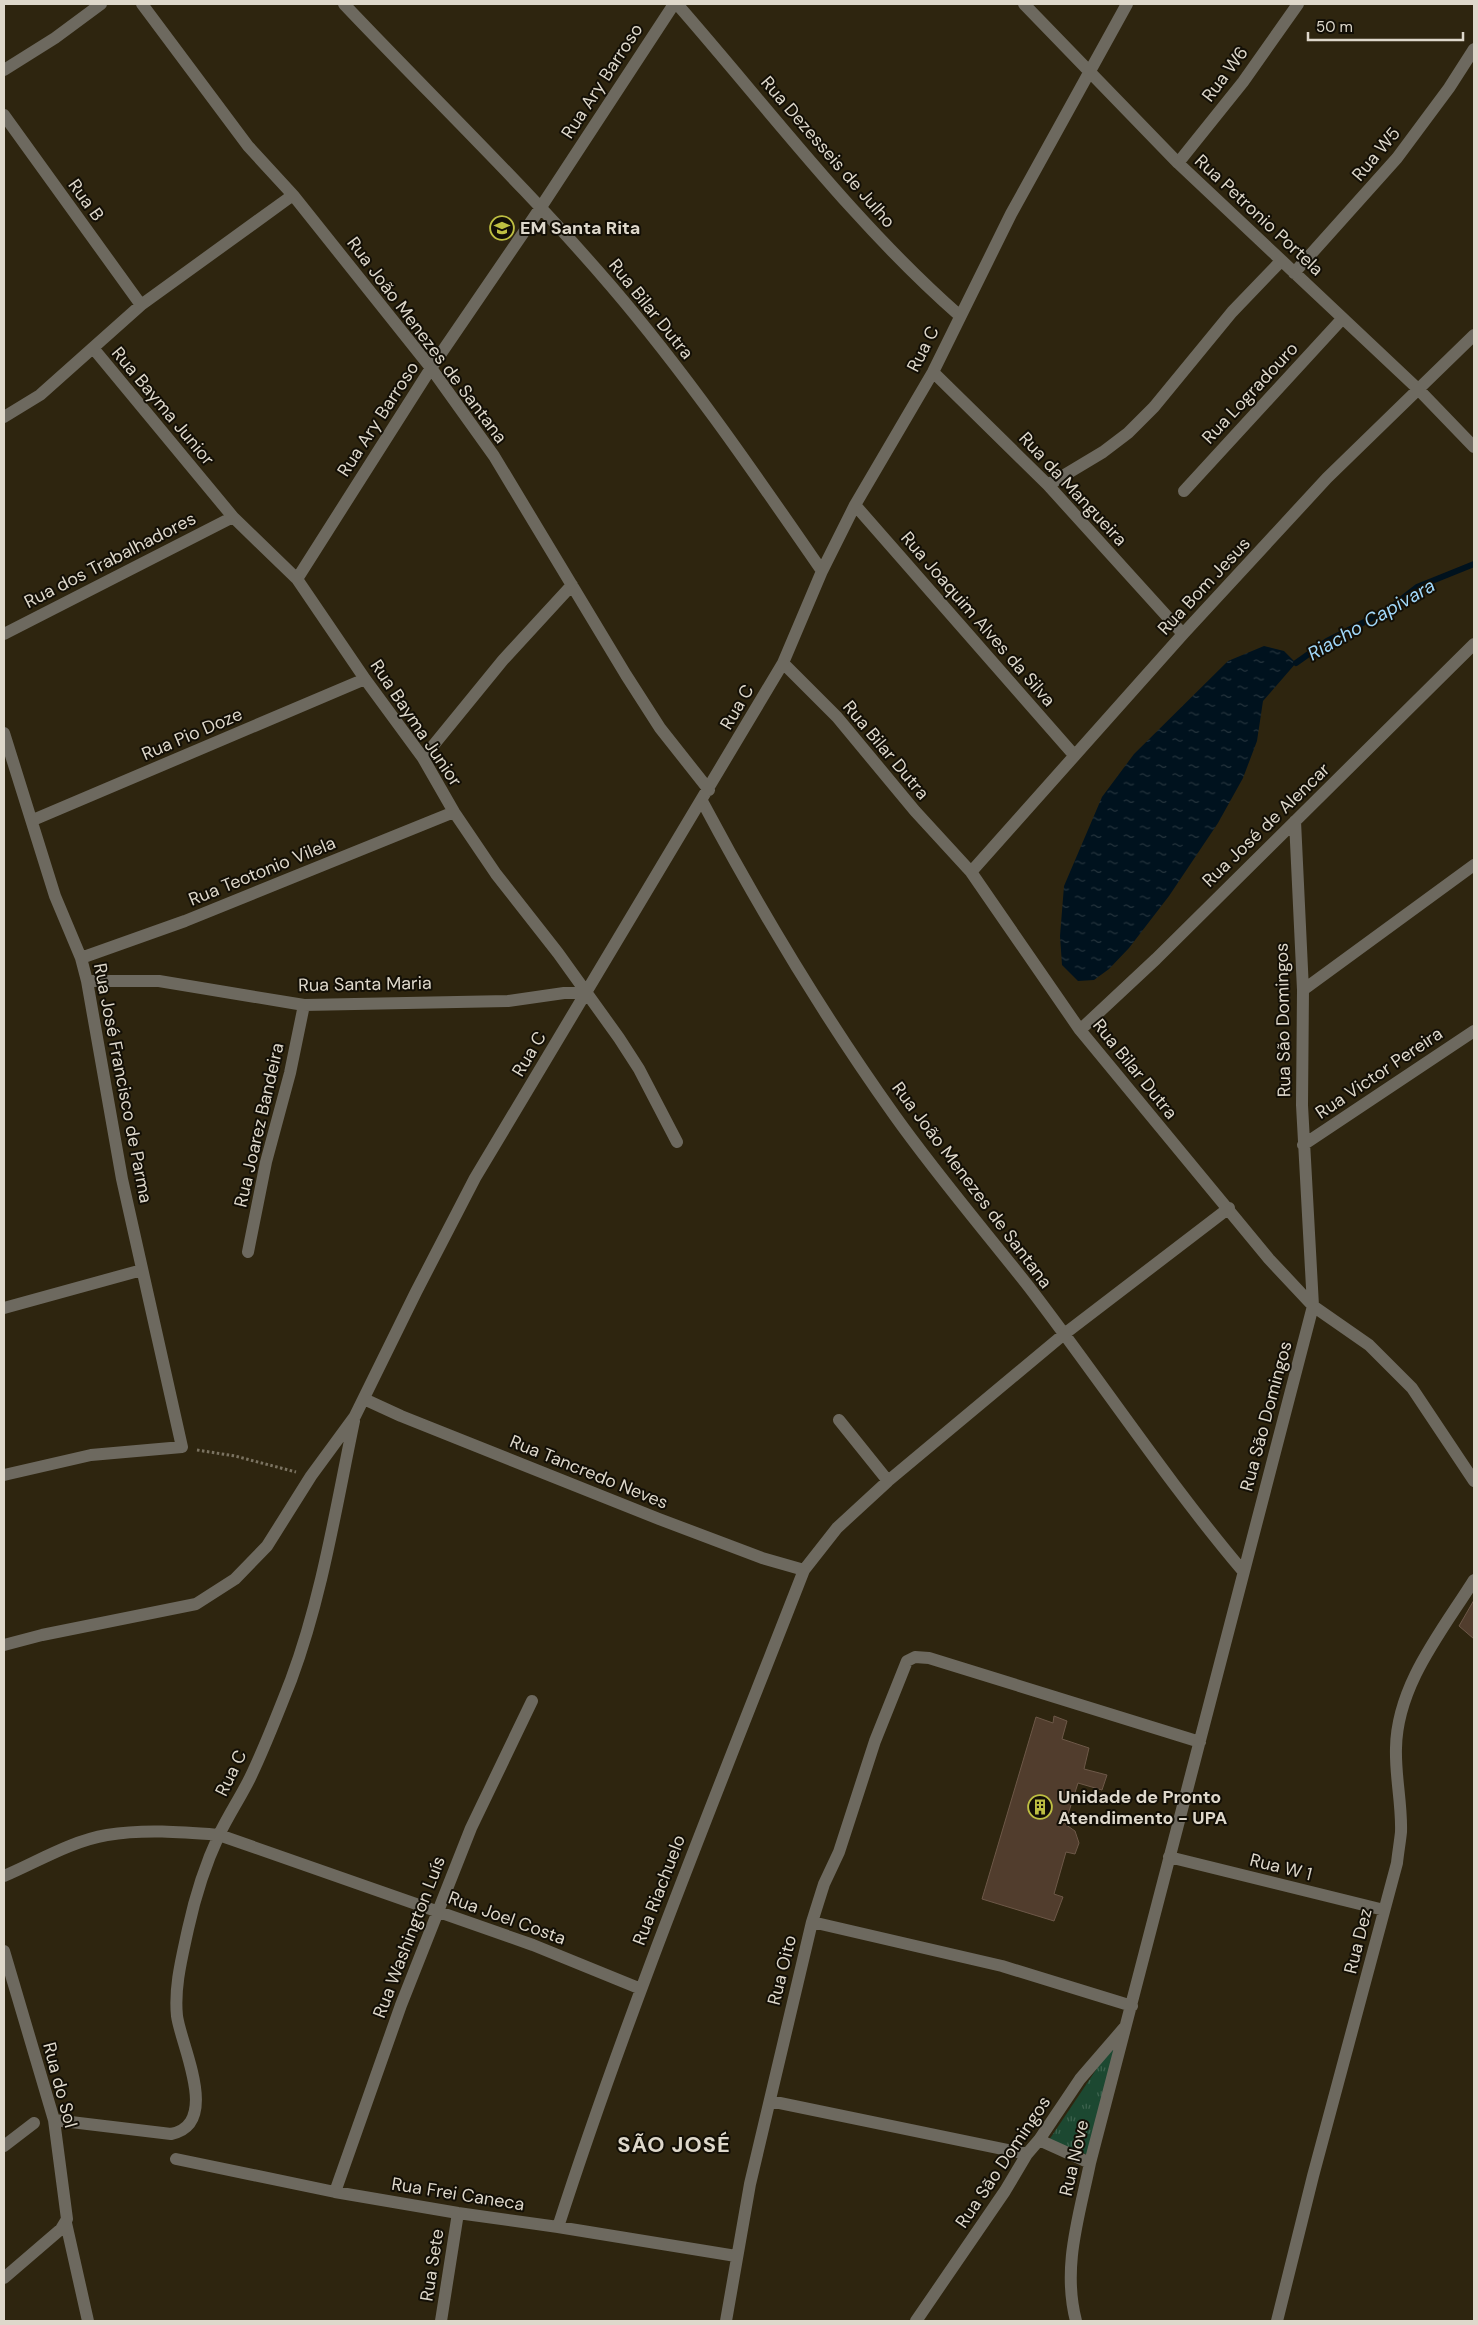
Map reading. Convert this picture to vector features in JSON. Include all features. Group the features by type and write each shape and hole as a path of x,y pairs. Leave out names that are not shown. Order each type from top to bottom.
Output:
{"street":[{"path":"4,70 55,38 101,4"},
{"name":"Rua João Menezes de Santana","path":"142,4 248,146 293,195 431,368 494,456 660,728 705,796 753,897 812,994 852,1054 954,1196 1029,1288 1195,1514 1242,1570"},
{"name":"Rua Bilar Dutra","path":"344,4 541,207 612,287 696,391 822,571"},
{"name":"Rua Ary Barroso","path":"297,579 431,368 676,4"},
{"name":"Rua Dezesseis de Julho","path":"676,4 844,200 914,276 960,316"},
{"name":"Rua Petronio Portela","path":"1024,4 1178,163 1419,390 1474,447"},
{"name":"Rua C","path":"4,1645 42,1635 196,1604 220,1591 235,1579 267,1546 310,1476 355,1416 475,1178 784,663 822,571 855,505 933,372 1011,214 1127,4"},
{"name":"Rua W6","path":"1178,163 1243,82 1298,4"},
{"name":"Rua W5","path":"1294,273 1397,158 1450,88 1474,49"},
{"name":"Rua B","path":"4,115 140,305"},
{"name":"Rua Bayma Junior","path":"4,417 40,395 140,305 293,195"},
{"path":"1048,485 1097,456 1128,433 1154,407 1232,312 1281,261"},
{"name":"Rua Logradouro","path":"1184,491 1342,319"},
{"name":"Rua Bom Jesus","path":"971,872 1183,634 1327,478 1474,335"},
{"name":"Rua Bayma Junior","path":"93,348 233,517 297,579 365,680 423,758 454,812 496,874 558,953 639,1070 677,1142"},
{"name":"Rua da Mangueira","path":"933,372 1048,485 1183,634"},
{"name":"Rua Joaquim Alves da Silva","path":"855,505 1074,755"},
{"name":"Rua dos Trabalhadores","path":"4,634 233,517"},
{"path":"423,758 503,660 572,585"},
{"name":"Rua José de Alencar","path":"1080,1030 1156,959 1474,644"},
{"name":"Rua Bilar Dutra","path":"784,663 836,717 915,811 971,872 1080,1030 1130,1093 1229,1208 1269,1259 1313,1306 1369,1345 1398,1374 1430,1412 1474,1481"},
{"name":"Rua Pio Doze","path":"33,820 365,680"},
{"name":"Rua José Francisco de Parma","path":"4,733 56,896 81,958 87,981 106,1096 142,1270 182,1447"},
{"name":"Rua Teotonio Vilela","path":"81,958 184,921 454,812"},
{"name":"Rua São Domingos","path":"1132,2006 1242,1570 1313,1306 1303,1145 1303,990 1295,821"},
{"path":"1303,990 1474,865"},
{"name":"Rua Santa Maria","path":"87,981 159,982 304,1005 508,1000 564,993 585,993"},
{"name":"Rua Joarez Bandeira","path":"248,1252 266,1162 290,1073 304,1005"},
{"name":"Rua Victor Pereira","path":"1303,1145 1474,1030"},
{"name":"Rua Riachuelo","path":"558,2227 590,2130 679,1885 804,1570 837,1528 888,1481 1063,1335 1229,1208"},
{"path":"4,1308 142,1270"},
{"name":"Rua Tancredo Neves","path":"364,1399 401,1416 659,1519 762,1558 804,1570"},
{"name":"Rua C","path":"54,2120 171,2134 183,2130 194,2114 196,2102 193,2074 177,2016 177,1996 194,1901 219,1835 250,1778 291,1678 330,1537 355,1416"},
{"path":"839,1420 888,1481"},
{"path":"4,1475 90,1455 182,1447"},
{"name":"Rua Dez","path":"1277,2321 1397,1863 1401,1832 1396,1747 1399,1720 1415,1676 1474,1580"},
{"name":"Rua Oito","path":"726,2321 750,2184 812,1922 824,1884 839,1852 875,1741 905,1664 915,1657 929,1658 1200,1742"},
{"name":"Rua Washington Luís","path":"335,2192 401,2005 437,1911 471,1828 532,1701"},
{"name":"Rua Joel Costa","path":"4,1876 74,1844 106,1835 172,1831 219,1835 534,1945 641,1990"},
{"name":"Rua W 1","path":"1169,1857 1384,1910"},
{"path":"812,1922 1002,1966 1132,2006"},
{"name":"Rua do Sol","path":"4,1950 15,1994 54,2120 64,2226 88,2321"},
{"path":"4,2002 15,1994"},
{"name":"Rua Nove","path":"1076,2321 1069,2284 1073,2244 1090,2163 1132,2006"},
{"name":"Rua São Domingos","path":"916,2321 1005,2191 1027,2154 1039,2140 1080,2079 1125,2027"},
{"path":"770,2100 1027,2154"},
{"path":"4,2146 34,2123"},
{"path":"1039,2140 1090,2163"},
{"name":"Rua Frei Caneca","path":"176,2159 335,2192 736,2256"},
{"name":"Rua Sete","path":"441,2321 458,2213"},
{"path":"4,2278 64,2226"}],"path":[{"path":"182,1447 235,1456 310,1476"}],"green space":[{"path":"1118,2037 1088,2155 1049,2140"}],"water":[{"path":"1264,646 1284,651 1296,663 1263,701 1257,741 1243,778 1218,823 1169,896 1129,948 1109,969 1094,980 1078,981 1062,965 1060,936 1064,886 1102,797 1134,754 1228,661"}],"building":[{"path":"1474,1600 1474,1639 1459,1626"},
{"name":"Unidade de Pronto Atendimento - UPA","path":"1054,1716 1067,1721 1062,1739 1089,1748 1084,1769 1107,1775 1102,1790 1078,1783 1065,1824 1075,1831 1079,1843 1075,1854 1066,1852 1054,1894 1063,1897 1054,1921 982,1899 1036,1717 1053,1723"}],"waterway":[{"name":"Riacho Capivara","path":"1296,663 1327,641 1386,611 1417,587 1474,564"}],"place":[{"name":"EM Santa Rita","path":"502,228"},
{"name":"Unidade de Pronto Atendimento - UPA","path":"1040,1807"}],"district":[{"name":"SÃO JOSÉ","path":"674,2144"}]}
